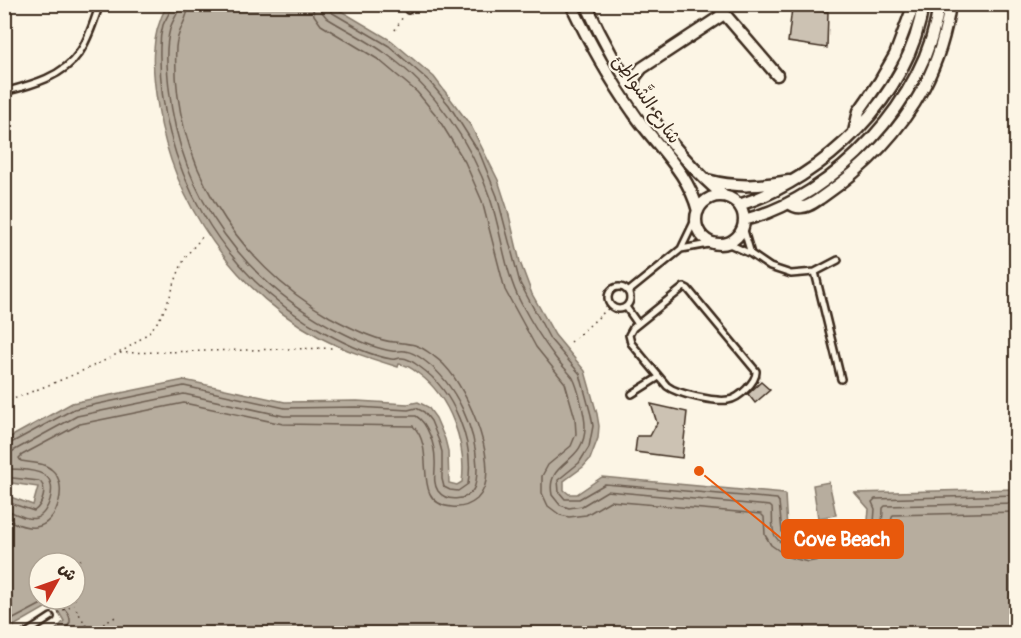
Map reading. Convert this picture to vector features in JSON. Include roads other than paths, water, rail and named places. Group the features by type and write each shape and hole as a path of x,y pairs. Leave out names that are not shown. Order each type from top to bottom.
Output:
{"street":[{"name":"شارع الشَّواطِئ","path":"571,4 585,34 617,89 652,139 684,176 692,193 697,214"},
{"name":"شارع الشَّواطِئ","path":"586,4 632,88 666,135 705,179 724,196"},
{"path":"716,4 777,75"},
{"path":"855,132 855,122 860,111 888,69 914,4"},
{"path":"739,205 772,194 795,180 825,159 855,132 876,107 903,65 916,36 923,4"},
{"path":"743,223 789,203 835,172 882,127 907,90 926,55 939,4"},
{"path":"789,203 797,207 806,206 832,190 867,160 904,117 920,94 932,69 944,34 950,4"},
{"path":"642,68 724,14"},
{"name":"شارع الشَّواطِئ","path":"618,66 629,69 642,68"},
{"name":"شارع الشَّواطِئ","path":"632,88 635,77 642,68"},
{"path":"705,179 727,185 750,187 795,180"},
{"path":"724,196 739,205 743,223 737,237 727,243 715,243 707,240 701,234 697,214 705,200 724,196"}],"lane":[{"path":"4,92 37,82 65,68 79,53 100,4"},
{"path":"628,292 681,249 697,214"},
{"path":"743,223 751,254"},
{"path":"681,249 715,243"},
{"path":"727,243 784,273 815,272 838,260"},
{"path":"815,272 841,379"},
{"path":"614,288 624,288 628,292 630,297 626,307 621,309 610,306 607,296 614,288"},
{"path":"682,288 686,288 755,368 757,374 734,399 678,393 659,377 629,339 630,331 638,324 682,288"},
{"path":"626,307 638,324"},
{"path":"632,394 659,377"},
{"path":"25,633 53,616"}],"water":[{"path":"167,5 331,5 392,41 434,77 471,126 498,180 520,262 532,294 555,335 585,371 597,414 598,438 590,459 564,481 564,490 569,494 577,494 602,477 785,494 787,529 796,536 808,539 854,532 868,520 869,509 855,493 1016,489 1016,633 52,634 64,621 58,611 87,611 87,551 27,551 27,611 40,611 5,631 5,495 33,505 38,487 5,482 5,440 72,403 184,380 285,402 357,401 408,404 418,402 428,407 436,418 445,439 448,451 449,483 457,485 462,482 462,452 459,437 448,408 430,384 407,366 399,364 398,367 349,351 321,338 290,319 261,296 213,242 193,211 166,143 154,80 157,30"},
{"path":"829,482 836,515 818,518 813,485"}],"place":[{"name":"Cove Beach","path":"699,471"}]}
